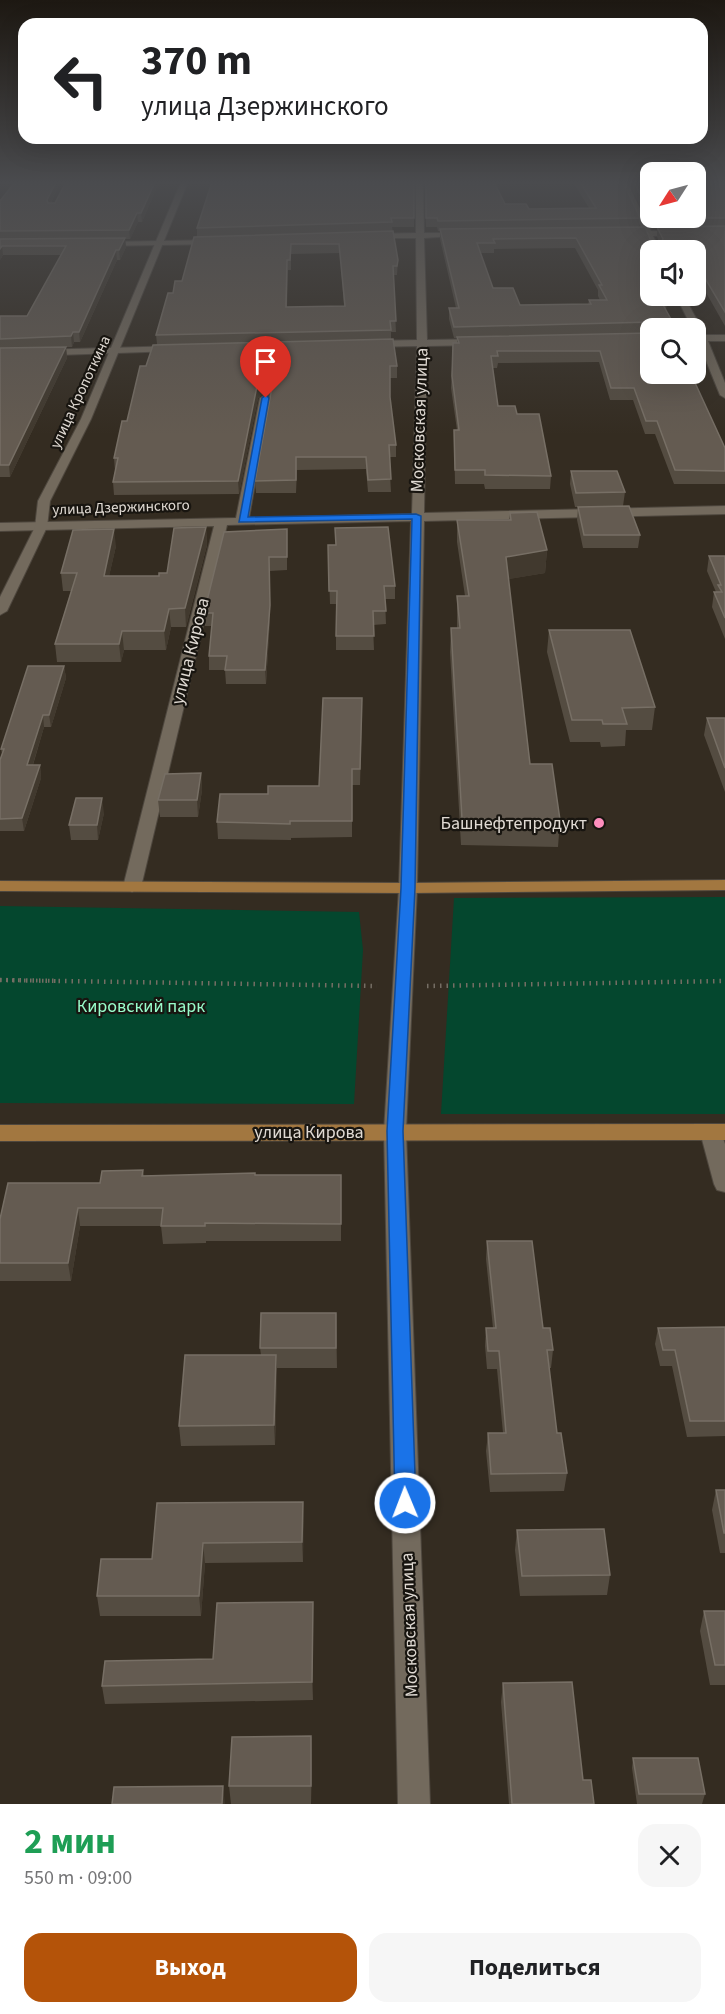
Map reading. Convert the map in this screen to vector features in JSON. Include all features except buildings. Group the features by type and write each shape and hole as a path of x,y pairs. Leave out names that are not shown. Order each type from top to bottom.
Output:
{"main road":[{"path":"0,886 408,888 725,885"},
{"name":"улица Кирова","path":"0,1133 718,1132"}],"street":[{"name":"улица Кропоткина","path":"0,611 41,527 44,501 86,419 152,266"},
{"name":"Московская улица","path":"414,1804 395,1131 408,888 422,343 420,266"},
{"path":"706,338 725,338"},
{"path":"363,344 490,342"},
{"path":"0,354 186,348"},
{"path":"706,353 725,395"},
{"path":"242,520 266,398"},
{"name":"улица Дзержинского","path":"0,527 725,510"},
{"name":"улица Кирова","path":"132,887 222,520"},
{"path":"718,1132 725,1184"}],"path":[{"path":"0,980 403,986 725,981"}],"green space":[{"path":"725,897 725,1114 441,1114 454,898"},
{"name":"Кировский парк","path":"0,906 359,912 363,950 354,1104 0,1103"}],"place":[{"name":"Башнефтепродукт","path":"599,823"}],"route":[{"path":"266,398 242,520 416,516 408,888 395,1131 405,1503"}]}
